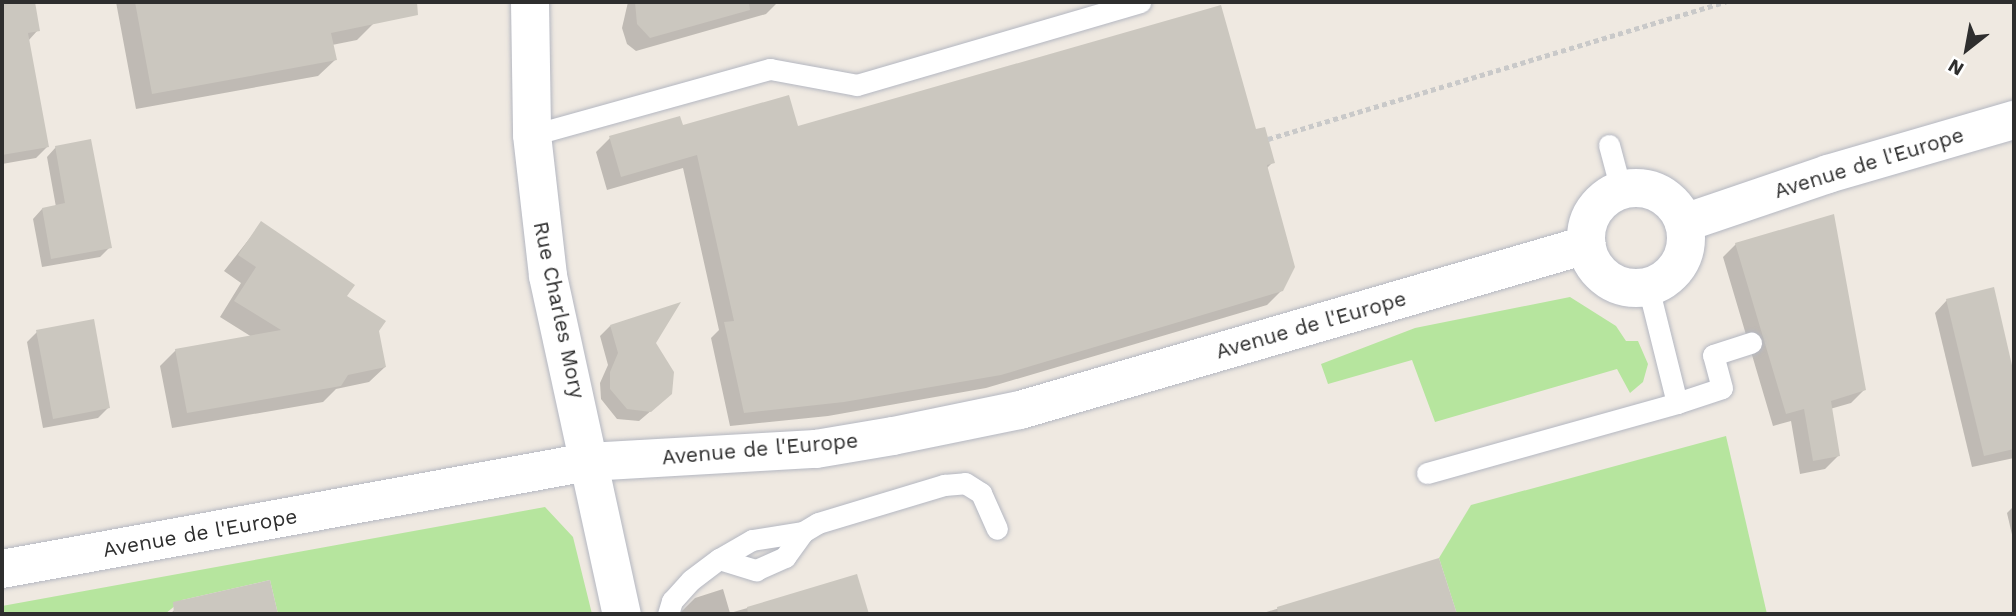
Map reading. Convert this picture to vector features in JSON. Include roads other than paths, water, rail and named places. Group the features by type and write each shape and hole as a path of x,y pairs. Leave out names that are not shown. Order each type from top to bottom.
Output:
{"main road":[{"name":"Rue Charles Mory","path":"530,2 532,135 548,276 622,614"},
{"name":"Avenue de l'Europe","path":"1684,223 1828,174 2014,120"},
{"path":"1636,188 1666,198 1684,223 1683,256 1676,270 1648,287 1615,285 1591,262 1586,246 1590,217 1608,196 1621,190 1636,188"},
{"name":"Avenue de l'Europe","path":"2,569 588,462 816,449 1020,410 1586,246"}],"lane":[{"path":"532,135 770,69 857,85 1140,2"},
{"path":"1609,145 1621,190"},
{"path":"1648,287 1677,403"},
{"path":"1427,473 1722,388 1713,355 1751,343"},
{"path":"668,614 672,601 691,580 719,559 752,540 803,532 818,523 906,496 965,483 981,493 997,530"}]}
